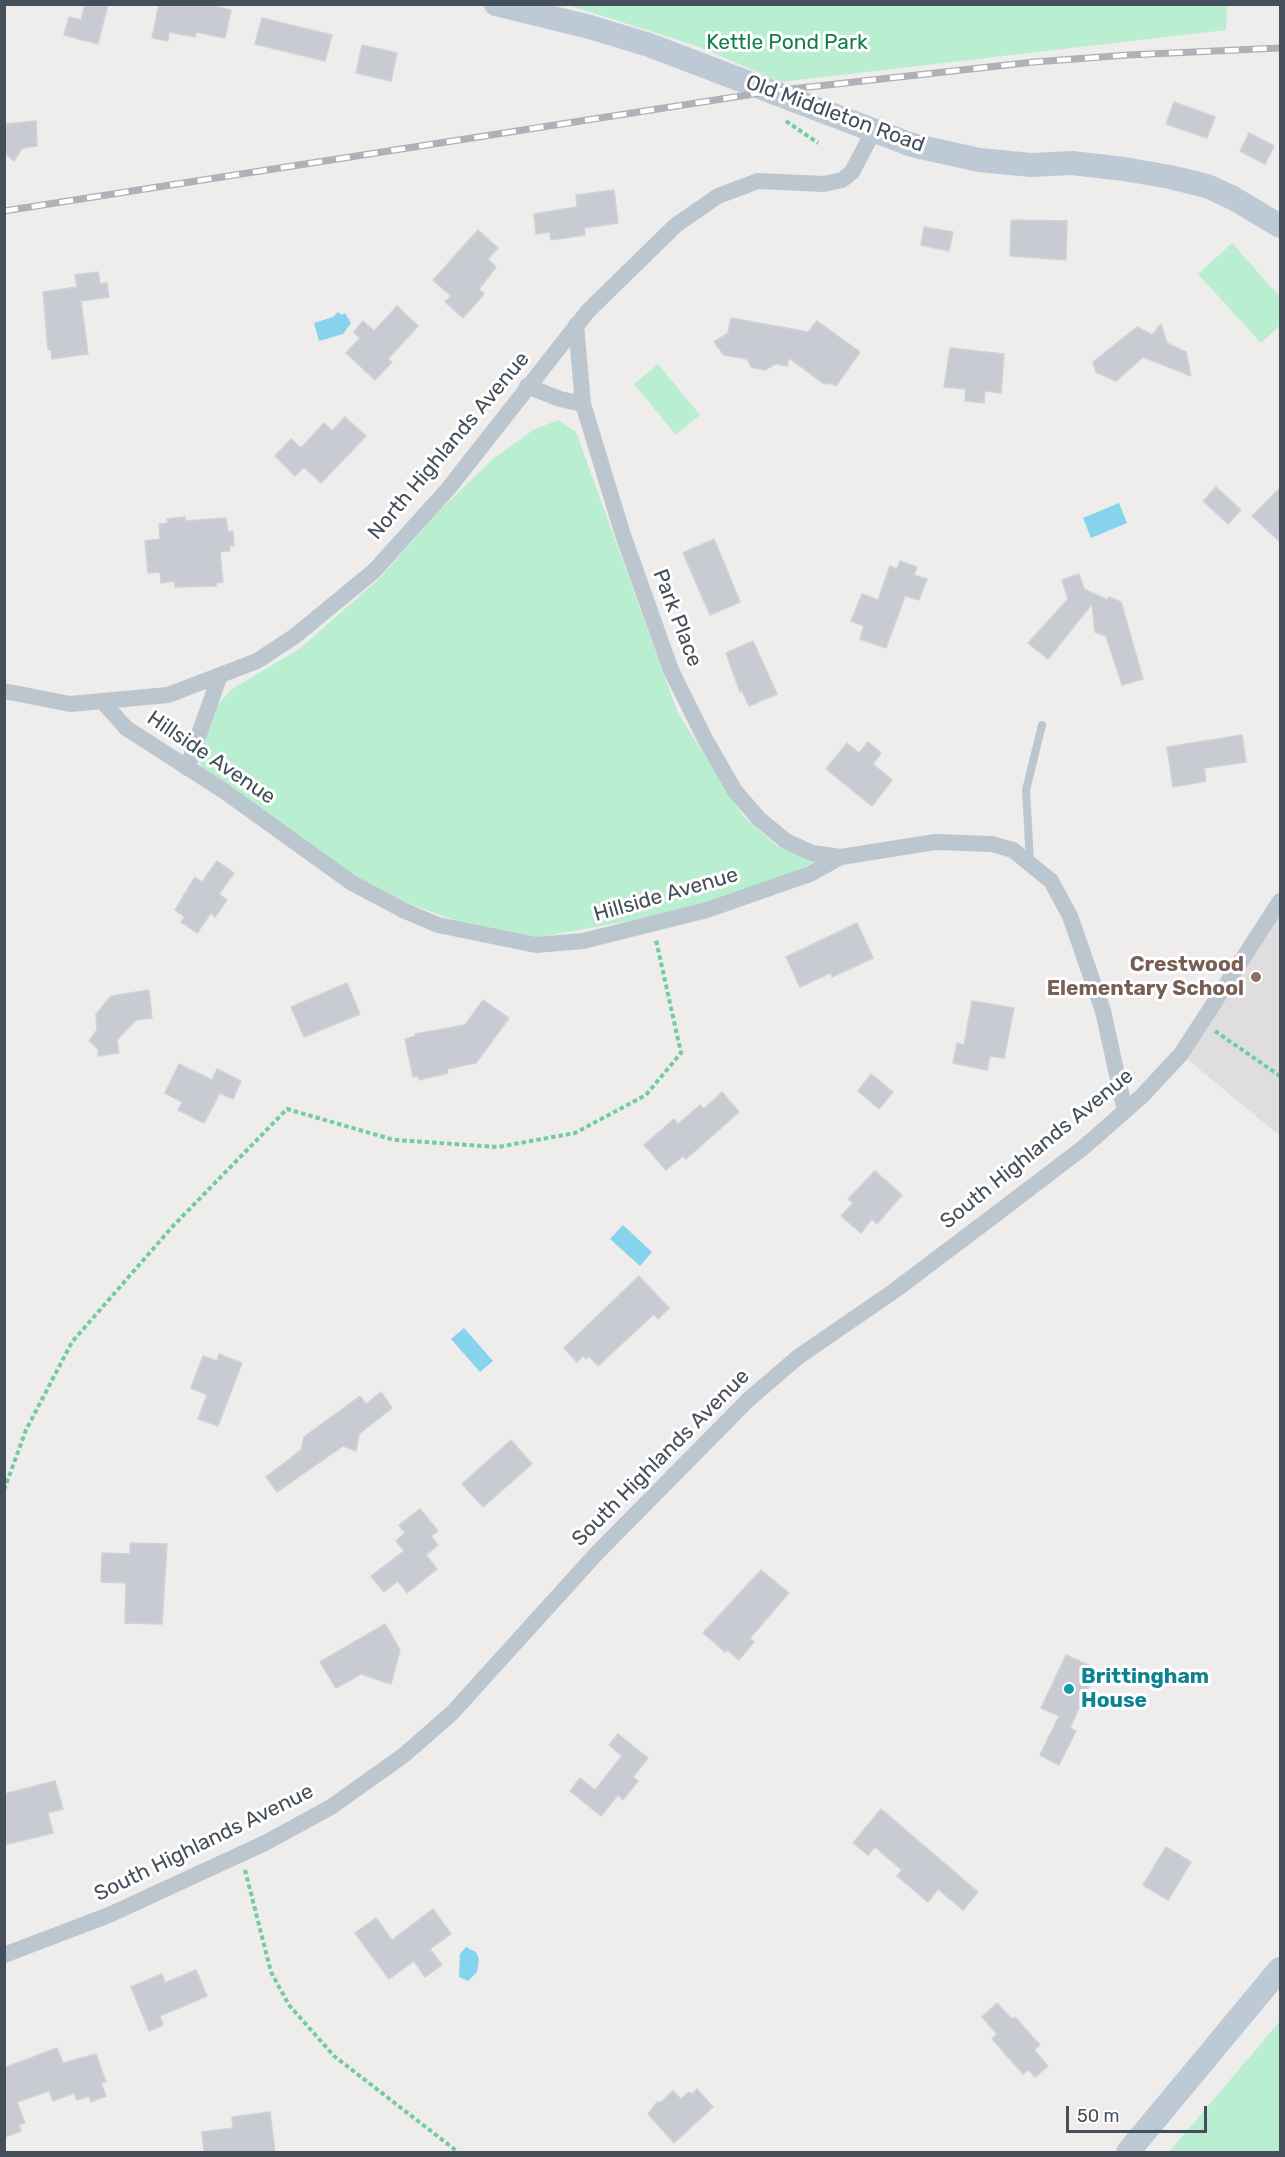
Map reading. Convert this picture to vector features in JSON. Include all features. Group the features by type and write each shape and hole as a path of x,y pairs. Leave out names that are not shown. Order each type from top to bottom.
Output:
{"street":[{"name":"Old Middleton Road","path":"496,4 527,8 649,45 912,146 979,160 1031,165 1072,163 1124,168 1207,186 1233,198 1281,226"},
{"name":"North Highlands Avenue","path":"4,691 70,704 168,695 257,661 295,636 360,584 448,489 576,325 637,261 703,205 758,181 824,184 842,180 852,172 873,132"},
{"name":"Park Place","path":"576,325 583,404 645,599 671,670 705,739 735,791 759,819 786,841 812,853 841,857"},
{"path":"527,386 560,399 583,404"},
{"path":"187,768 220,675"},
{"name":"Hillside Avenue","path":"102,701 126,728 352,883 405,911 438,925 536,945 583,941 707,910 810,874 841,857 947,843 992,844 1013,850 1051,881 1070,916 1103,1011 1125,1111"},
{"name":"South Highlands Avenue","path":"4,1955 109,1916 241,1855 331,1807 404,1755 452,1713 597,1553 748,1400 798,1357 894,1290 999,1212 1125,1111 1181,1054 1281,901"},
{"path":"1128,2152 1281,1969"}],"lane":[{"path":"1030,862 1026,790 1042,725"}],"path":[{"path":"4,1491 26,1430 72,1342 173,1226 287,1109 394,1140 498,1147 575,1133 646,1095 681,1053 665,976 650,925"},
{"path":"1202,1022 1281,1076"},
{"path":"241,1855 271,1972 289,2005 334,2056 458,2152"}],"shaded area":[{"name":"Crestwood Elementary School","path":"1280,901 1280,1136 1181,1054"}],"green space":[{"name":"Kettle Pond Park","path":"1227,4 1226,30 781,82 697,46 568,5"},
{"path":"1232,243 1280,297 1280,325 1261,343 1198,274"},
{"path":"658,364 700,415 676,435 634,384"},
{"path":"558,420 576,432 678,713 743,816 777,846 820,860 769,883 683,911 534,938 472,926 412,905 360,880 203,769 198,760 215,707 232,689 298,650 379,579 439,511 493,459 533,430"},
{"path":"1280,2021 1280,2152 1169,2152"}],"water":[{"path":"338,312 342,315 345,313 351,323 343,334 319,341 314,323 333,317"},
{"path":"1119,503 1127,523 1091,538 1083,518"},
{"path":"623,1225 652,1252 640,1266 610,1239"},
{"path":"464,1328 493,1361 480,1372 451,1339"},
{"path":"466,1947 476,1952 479,1959 477,1972 468,1981 459,1977 460,1954"}],"building":[{"path":"85,4 108,4 98,44 64,35 69,17 81,20"},
{"path":"159,4 204,4 231,10 225,38 196,32 195,37 169,32 168,41 152,38"},
{"path":"262,18 332,35 325,61 255,44"},
{"path":"362,45 397,53 391,81 356,73"},
{"path":"1174,102 1215,117 1207,138 1166,124"},
{"path":"36,121 37,146 22,148 14,161 4,152 4,124"},
{"path":"1249,133 1274,146 1265,164 1240,151"},
{"path":"614,190 618,223 584,228 585,235 551,240 550,232 536,234 534,214 577,207 576,195"},
{"path":"1011,220 1067,221 1066,260 1010,256"},
{"path":"924,227 953,232 949,251 921,245"},
{"path":"478,230 498,248 488,259 496,267 479,289 484,294 463,318 445,302 451,296 433,280"},
{"path":"98,272 100,284 107,283 109,297 81,301 88,354 52,359 51,350 48,350 43,292 77,287 75,275"},
{"path":"397,306 418,326 388,359 392,362 375,380 346,353 360,338 354,332 363,321 374,331"},
{"path":"731,318 808,332 817,321 860,352 836,386 831,383 824,384 789,358 787,366 775,364 765,370 751,367 747,359 724,355 714,342 728,333"},
{"path":"1161,324 1167,343 1186,352 1191,376 1143,357 1116,381 1096,372 1093,362 1137,327 1152,335"},
{"path":"950,348 1004,354 1001,393 985,391 984,403 965,401 966,389 944,387"},
{"path":"345,417 366,436 321,483 304,467 295,476 275,456 291,439 301,448 324,423 332,431"},
{"path":"1216,487 1241,510 1228,524 1203,501"},
{"path":"1281,487 1281,543 1252,516"},
{"path":"185,517 185,521 226,518 228,532 233,531 234,546 229,546 230,551 220,552 223,582 216,583 216,586 175,587 174,581 161,583 160,572 148,573 145,541 160,539 159,524 168,523 167,519"},
{"path":"714,539 740,602 710,615 683,553"},
{"path":"900,561 917,567 914,575 927,579 919,600 905,596 886,648 860,639 864,626 851,621 862,594 878,600 890,566 897,569"},
{"path":"1079,574 1084,589 1108,600 1109,597 1121,602 1143,679 1122,685 1106,636 1095,632 1092,604 1048,659 1028,643 1068,599 1062,580"},
{"path":"753,641 777,694 749,706 742,691 740,692 726,653"},
{"path":"1242,735 1246,762 1204,768 1206,781 1173,787 1167,747"},
{"path":"868,742 881,753 873,764 892,780 872,806 826,769 847,743 859,753"},
{"path":"217,861 234,873 219,894 227,900 215,917 211,913 197,933 181,922 185,917 175,910 195,877 202,882"},
{"path":"857,923 873,958 832,977 830,973 800,987 786,957"},
{"path":"347,983 360,1014 304,1037 291,1007"},
{"path":"149,990 152,1018 136,1020 117,1040 119,1053 98,1056 98,1049 89,1041 97,1030 96,1014 111,996"},
{"path":"483,1000 509,1018 476,1063 447,1069 448,1073 419,1080 418,1076 413,1077 405,1039 416,1036 415,1034 465,1025"},
{"path":"972,1001 1014,1008 1004,1058 990,1056 987,1070 953,1063 957,1043 964,1045"},
{"path":"179,1064 212,1080 217,1069 241,1081 233,1099 220,1093 204,1123 178,1110 182,1102 165,1093"},
{"path":"871,1074 893,1092 879,1109 858,1091"},
{"path":"722,1092 739,1112 686,1159 683,1156 666,1170 644,1145 674,1119 678,1124 700,1105 704,1109"},
{"path":"875,1171 902,1195 877,1224 872,1219 861,1233 841,1216 853,1203 848,1199"},
{"path":"639,1276 669,1308 658,1319 654,1314 598,1366 589,1356 586,1359 583,1356 577,1362 564,1348"},
{"path":"219,1354 242,1363 218,1426 198,1419 207,1395 191,1388 203,1356 217,1361"},
{"path":"381,1392 392,1408 359,1434 356,1451 343,1446 277,1492 266,1477 301,1450 304,1437 360,1396 366,1404"},
{"path":"511,1440 532,1464 483,1507 462,1484"},
{"path":"420,1509 438,1531 431,1536 438,1545 426,1555 437,1569 407,1593 398,1581 384,1592 371,1576 404,1551 396,1541 405,1533 399,1525"},
{"path":"130,1543 167,1544 162,1624 125,1623 126,1583 101,1582 102,1553 130,1554"},
{"path":"761,1570 789,1593 750,1638 754,1642 739,1660 727,1650 725,1652 703,1633"},
{"path":"385,1624 400,1650 391,1684 361,1674 336,1688 320,1662"},
{"name":"Brittingham House","path":"1066,1655 1097,1669 1070,1728 1076,1731 1059,1765 1040,1755 1059,1716 1041,1708"},
{"path":"618,1734 648,1758 633,1777 638,1781 623,1800 618,1795 601,1816 570,1791 580,1778 595,1790 622,1756 609,1745"},
{"path":"55,1781 63,1809 48,1813 53,1833 4,1845 4,1794"},
{"path":"881,1809 978,1892 963,1910 938,1889 928,1902 897,1876 902,1870 875,1847 868,1855 853,1843"},
{"path":"1166,1847 1191,1862 1168,1900 1143,1885"},
{"path":"433,1909 451,1934 430,1949 442,1965 425,1977 414,1961 389,1979 355,1933 376,1918 392,1940"},
{"path":"196,1970 207,1996 160,2016 163,2025 149,2031 131,1987 162,1974 165,1983"},
{"path":"997,2003 1012,2019 1015,2017 1040,2045 1034,2050 1048,2066 1035,2077 1029,2070 1023,2074 992,2039 997,2034 982,2017"},
{"path":"57,2048 63,2063 96,2054 106,2082 101,2083 106,2096 91,2102 89,2096 77,2100 74,2093 53,2101 49,2091 17,2102 25,2123 19,2125 21,2131 5,2137 4,2068"},
{"path":"697,2089 713,2107 674,2143 648,2114 657,2102 661,2102 673,2091 681,2099"},
{"path":"270,2112 275,2152 204,2152 202,2132 233,2128 232,2117"}],"railway":[{"path":"4,211 773,91 1034,62 1280,48"}],"place":[{"name":"Crestwood Elementary School","path":"1256,977"},
{"name":"Brittingham House","path":"1069,1689"}]}
